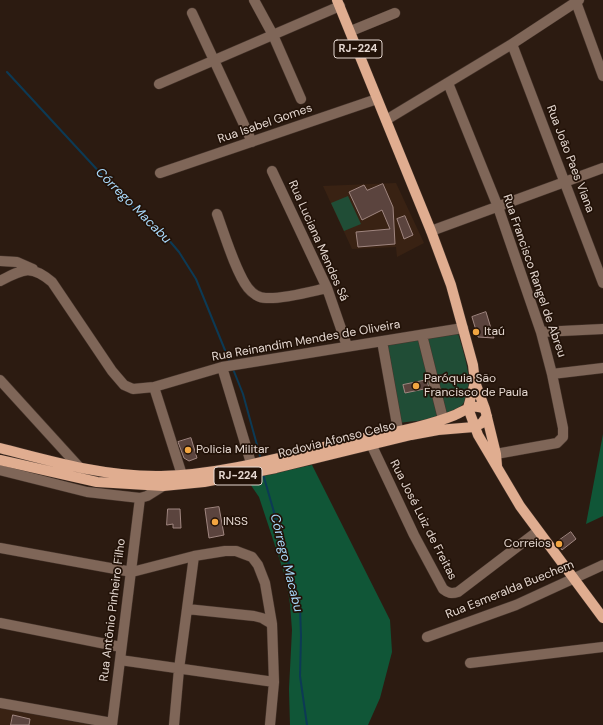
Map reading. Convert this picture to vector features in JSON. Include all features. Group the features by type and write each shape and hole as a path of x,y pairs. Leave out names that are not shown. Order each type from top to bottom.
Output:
{"main road":[{"name":"RJ-224","path":"338,3 351,31 451,285 473,364 475,382"},
{"path":"475,382 468,408 474,427 520,506 603,618"},
{"path":"475,382 486,412 496,454 497,466"},
{"name":"Rodovia Afonso Celso","path":"0,448 80,468 120,474 160,476 182,475 251,463 398,430 443,419 468,408 477,406 486,412"},
{"path":"474,427 482,423 486,412"},
{"name":"Rodovia Afonso Celso","path":"0,460 58,479 163,486 204,482 276,468 371,444 438,430 474,427"}],"street":[{"path":"254,0 273,35 301,99"},
{"path":"386,120 512,44 578,1 603,76"},
{"name":"RJ-224","path":"159,84 273,35 338,3"},
{"path":"192,13 252,142"},
{"path":"351,31 395,13"},
{"name":"Rua João Paes Viana","path":"512,44 603,283"},
{"name":"Rua Francisco Rangel de Abreu","path":"448,83 498,207 541,332 552,374 563,428 561,441 557,443 496,454"},
{"name":"Rua Isabel Gomes","path":"160,173 377,99"},
{"path":"431,231 566,183 603,168"},
{"name":"Rua Luciana Mendes Sá","path":"272,171 327,288 347,346"},
{"path":"217,214 242,277 248,288 257,296 266,298 278,297 327,288"},
{"path":"0,261 17,262 39,271"},
{"path":"0,281 15,273 29,269 39,271"},
{"name":"Rua Reinandim Mendes de Oliveira","path":"39,271 52,282 112,370 124,385 133,389 154,387 222,367 463,328"},
{"path":"541,332 603,329"},
{"path":"422,335 443,419"},
{"path":"382,341 398,430"},
{"path":"222,367 251,463"},
{"path":"552,374 603,368"},
{"path":"0,380 80,468"},
{"path":"154,387 182,475"},
{"name":"Rua José Luiz de Freitas","path":"371,444 414,535 443,589 447,593 453,594 458,592 538,531"},
{"path":"0,470 58,479 87,492 140,498 148,496 163,486"},
{"name":"Rua Antônio Pinheiro Filho","path":"112,724 140,498"},
{"path":"0,548 132,572 194,556 225,551 236,551 252,557 258,565 265,583 272,624 274,682 270,725"},
{"path":"174,725 179,669 194,556"},
{"name":"Rua Esmeralda Buechem","path":"426,638 516,604 575,579 603,565"},
{"path":"187,609 254,616 262,618 272,624"},
{"path":"0,623 122,647"},
{"path":"470,663 603,647"},
{"path":"120,660 274,682"},
{"path":"0,703 112,724"}],"shaded area":[{"path":"396,183 424,243 397,257 396,247 352,249 323,186"},
{"path":"0,708 92,725 0,725"}],"green space":[{"path":"348,196 361,224 344,231 331,203"},
{"path":"458,333 469,379 465,400 459,409 448,415 399,423 386,344"},
{"path":"603,434 603,516 586,524"},
{"path":"312,465 390,620 392,652 380,698 368,725 290,725 289,689 292,630 286,579 259,497 246,478"}],"building":[{"path":"383,184 393,207 395,244 358,247 356,232 390,229 382,210 362,220 349,192 364,185 367,190"},
{"path":"405,216 413,235 404,239 397,219"},
{"path":"486,312 494,338 478,337 472,317"},
{"name":"Paróquia São Francisco de Paula","path":"427,380 429,388 405,393 403,385"},
{"name":"Policia Militar","path":"191,438 197,458 189,461 184,458 178,442"},
{"name":"INSS","path":"219,507 224,535 209,538 205,509"},
{"path":"168,509 180,509 181,528 173,528 173,524 167,525"},
{"path":"571,532 576,539 562,550 557,542"},
{"path":"13,715 30,719 29,725 11,725"}],"waterway":[{"name":"Córrego Macabu","path":"7,72 127,202 156,225 179,252 196,279 229,360"},
{"name":"Córrego Macabu","path":"233,369 243,394 260,456"},
{"name":"Córrego Macabu","path":"263,474 293,578 300,608 300,676 307,725"}],"place":[{"name":"Itaú","path":"476,332"},
{"name":"Paróquia São Francisco de Paula","path":"416,386"},
{"name":"Policia Militar","path":"188,450"},
{"name":"INSS","path":"215,522"},
{"name":"Correios","path":"559,544"}]}
